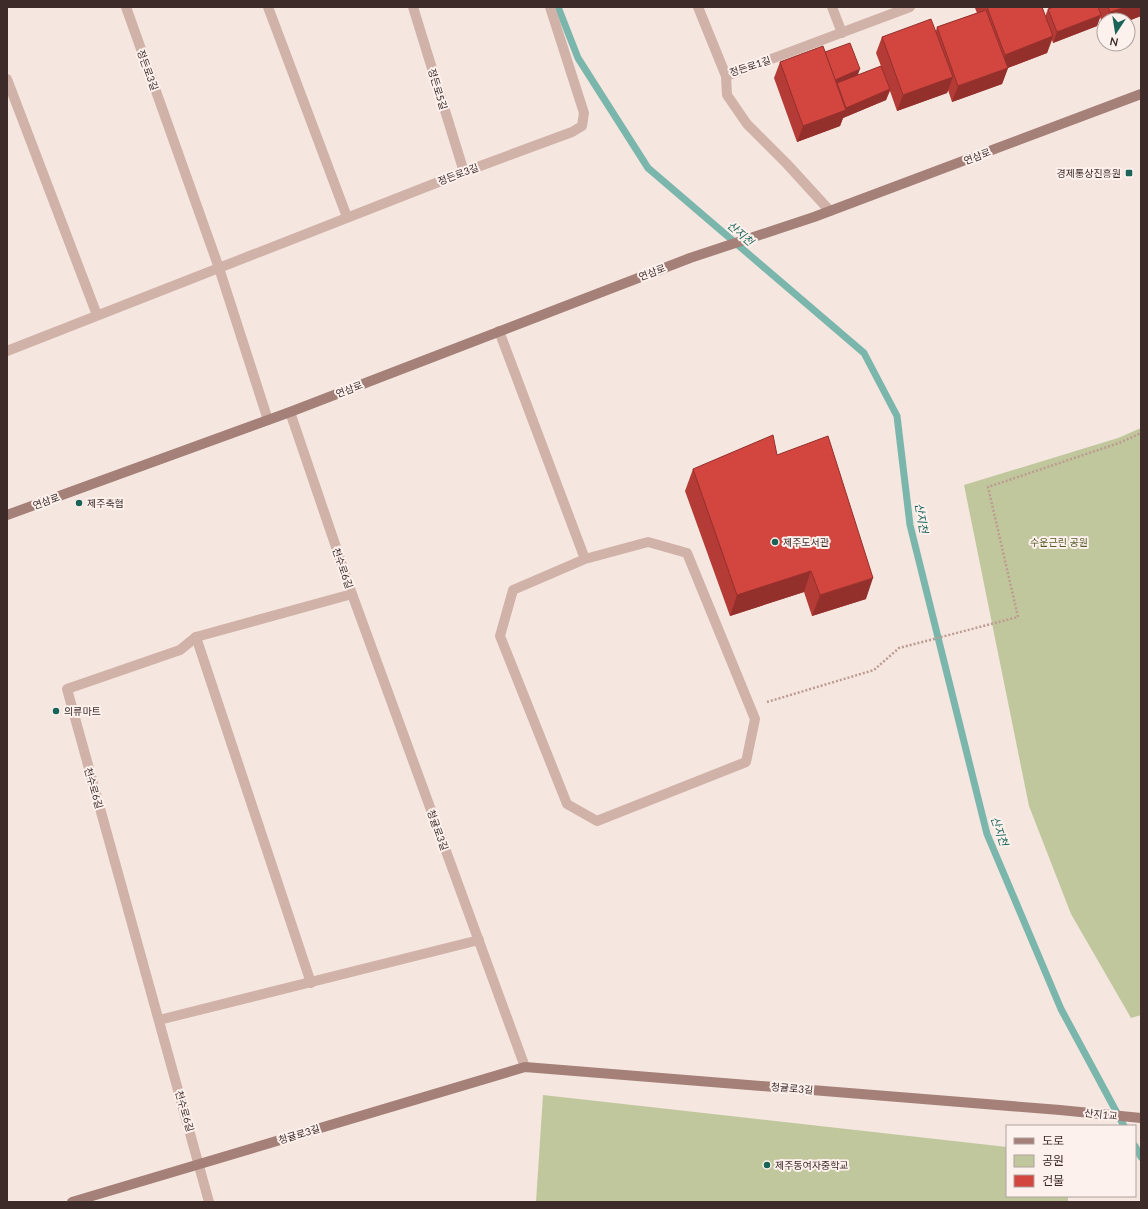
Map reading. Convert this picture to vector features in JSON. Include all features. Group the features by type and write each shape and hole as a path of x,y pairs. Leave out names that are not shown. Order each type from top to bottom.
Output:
{"main road":[{"name":"연삼로","path":"7,515 290,412 690,258 814,217 1141,94"},
{"name":"청귤로3길","path":"72,1202 525,1067 1060,1110"},
{"name":"산지1교","path":"1060,1110 1141,1118"}],"street":[{"name":"정든로3길","path":"126,7 219,268 268,420"},
{"path":"268,7 347,218"},
{"name":"정든로5길","path":"413,7 464,172"},
{"name":"정든로3길","path":"7,350 464,172 572,132 582,126 584,113 550,7"},
{"name":"정든로1길","path":"698,7 726,76 910,7"},
{"path":"832,7 842,33"},
{"path":"726,76 727,94 747,124 787,164 830,211"},
{"path":"7,79 97,315"},
{"path":"499,331 585,559"},
{"name":"천수로6길","path":"209,1202 200,1164 67,689 180,650 196,637 352,594 290,412"},
{"path":"648,542 688,553 756,719 746,762 597,821 567,804 500,636 513,590 585,559 648,542"},
{"name":"청귤로3길","path":"352,594 525,1067"},
{"path":"196,637 310,983"},
{"path":"159,1020 478,940"}],"path":[{"path":"763,703 874,670 899,648 1018,617 988,487 1119,443 1141,433"}],"green space":[{"name":"수운근린 공원","path":"1141,428 1141,1015 1131,1018 1071,914 1029,806 964,485 1118,438"},
{"name":"제주동여자중학교","path":"543,1095 1006,1147 1006,1197 1068,1197 1068,1202 536,1202"}],"building":[{"path":"987,7 1042,7 1053,36 1005,55"},
{"path":"1054,7 1098,7 1100,12 1096,12 1096,17 1057,32 1048,9"},
{"path":"1108,7 1126,7 1110,12"},
{"path":"986,10 1008,68 958,86 937,27"},
{"path":"931,19 953,77 903,95 882,37"},
{"path":"850,43 860,69 835,80 825,52"},
{"path":"823,46 846,110 803,126 780,62"},
{"path":"881,66 890,89 846,108 837,83"},
{"name":"제주도서관","path":"773,435 777,455 828,436 873,578 820,595 811,571 737,595 693,469"}],"waterway":[{"name":"산지천","path":"558,7 578,58 648,168 864,353 897,416 910,525 987,834 1061,1009 1123,1125"},
{"name":"산지천","path":"1136,1148 1141,1157"}],"place":[{"name":"경제통상진흥원","path":"1129,173"},
{"name":"제주축협","path":"79,503"},
{"name":"제주도서관","path":"775,542"},
{"name":"의류마트","path":"56,711"},
{"name":"제주동여자중학교","path":"767,1165"}]}
